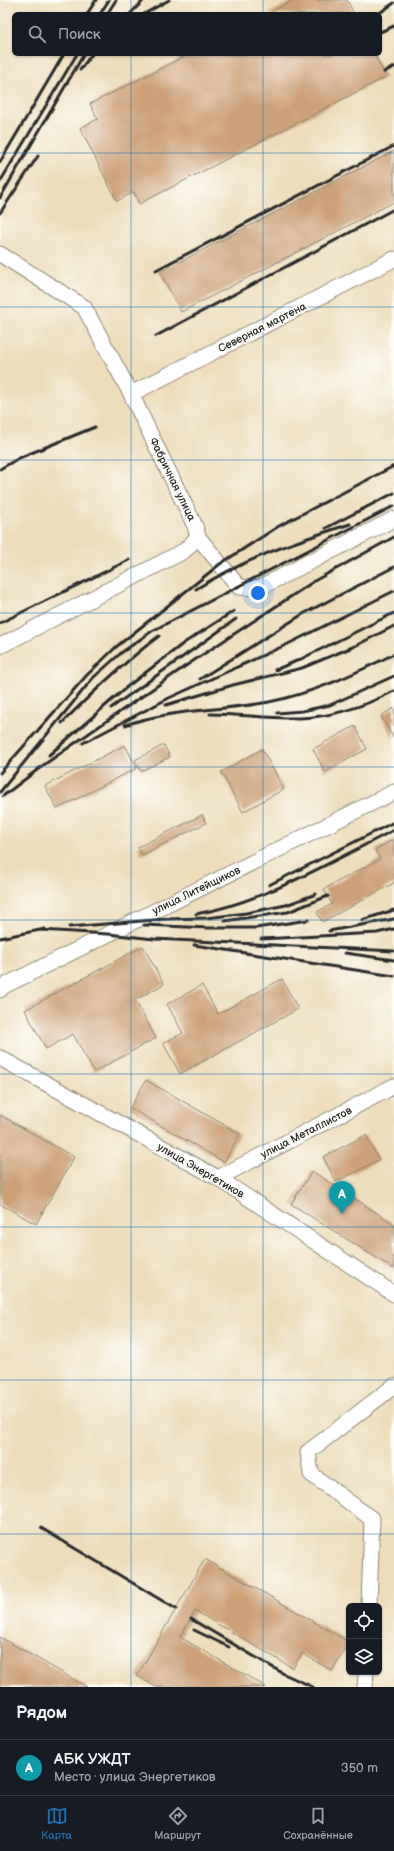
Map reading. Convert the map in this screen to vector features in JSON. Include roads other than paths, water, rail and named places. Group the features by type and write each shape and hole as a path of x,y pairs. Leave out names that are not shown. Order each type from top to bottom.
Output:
{"street":[{"name":"Фабричная улица","path":"0,254 84,307 131,394 195,526 198,537 239,587 259,588 394,519"},
{"name":"Северная мартена","path":"131,394 394,259"},
{"path":"0,646 184,551 198,537"},
{"name":"улица Литейщиков","path":"0,990 9,983 394,792"},
{"name":"улица Энергетиков","path":"0,1058 218,1178 394,1294"},
{"name":"улица Металлистов","path":"218,1178 394,1086"},
{"path":"369,1603 372,1520 311,1474 308,1452 394,1386"},
{"path":"365,1687 366,1675"}],"railway":[{"path":"88,12 96,0"},
{"path":"101,12 109,0"},
{"path":"108,12 116,0"},
{"path":"132,12 144,0"},
{"path":"148,12 169,0"},
{"path":"381,12 394,3"},
{"path":"382,31 394,26"},
{"path":"0,162 63,56"},
{"path":"0,182 76,56"},
{"path":"0,198 83,56"},
{"path":"80,70 90,56"},
{"path":"384,72 394,67"},
{"path":"156,270 394,146"},
{"path":"0,213 38,156"},
{"path":"156,336 394,209"},
{"path":"0,469 19,458 95,427"},
{"path":"0,773 87,675 116,647 220,564 279,526 394,466"},
{"path":"326,528 394,493"},
{"path":"0,792 93,678 121,653 152,631 394,506"},
{"path":"196,589 214,578 252,560 310,537 350,524"},
{"path":"3,796 45,764 187,665 316,580 394,537"},
{"path":"0,623 129,560"},
{"path":"200,679 303,614 394,567"},
{"path":"83,743 169,698 288,644 394,591"},
{"path":"49,755 128,686 184,643 234,611"},
{"path":"275,670 299,660 394,613"},
{"path":"111,708 236,619"},
{"path":"166,705 233,685 302,668 355,646 394,626"},
{"path":"62,723 109,678 159,636"},
{"path":"125,725 160,716 251,705 302,694 364,669 394,654"},
{"path":"277,713 302,711 330,705 394,676"},
{"path":"210,714 278,718 312,717 348,710 394,691"},
{"path":"269,885 394,822"},
{"path":"196,914 221,908 272,890 322,867 394,830"},
{"path":"69,927 166,919 207,918 246,913 286,905 316,894"},
{"path":"225,921 288,912 328,896"},
{"path":"362,920 394,910"},
{"path":"329,931 394,919"},
{"path":"144,925 208,928 256,928 308,920"},
{"path":"0,938 45,929"},
{"path":"261,939 377,933 394,929"},
{"path":"40,930 108,934 154,939 394,951"},
{"path":"194,945 394,976"},
{"path":"345,953 394,960"},
{"path":"41,1528 176,1609"},
{"path":"191,1619 284,1674 313,1687"},
{"path":"194,1630 229,1647"}],"place":[{"name":"АБК УЖДТ","path":"342,1214"}]}
